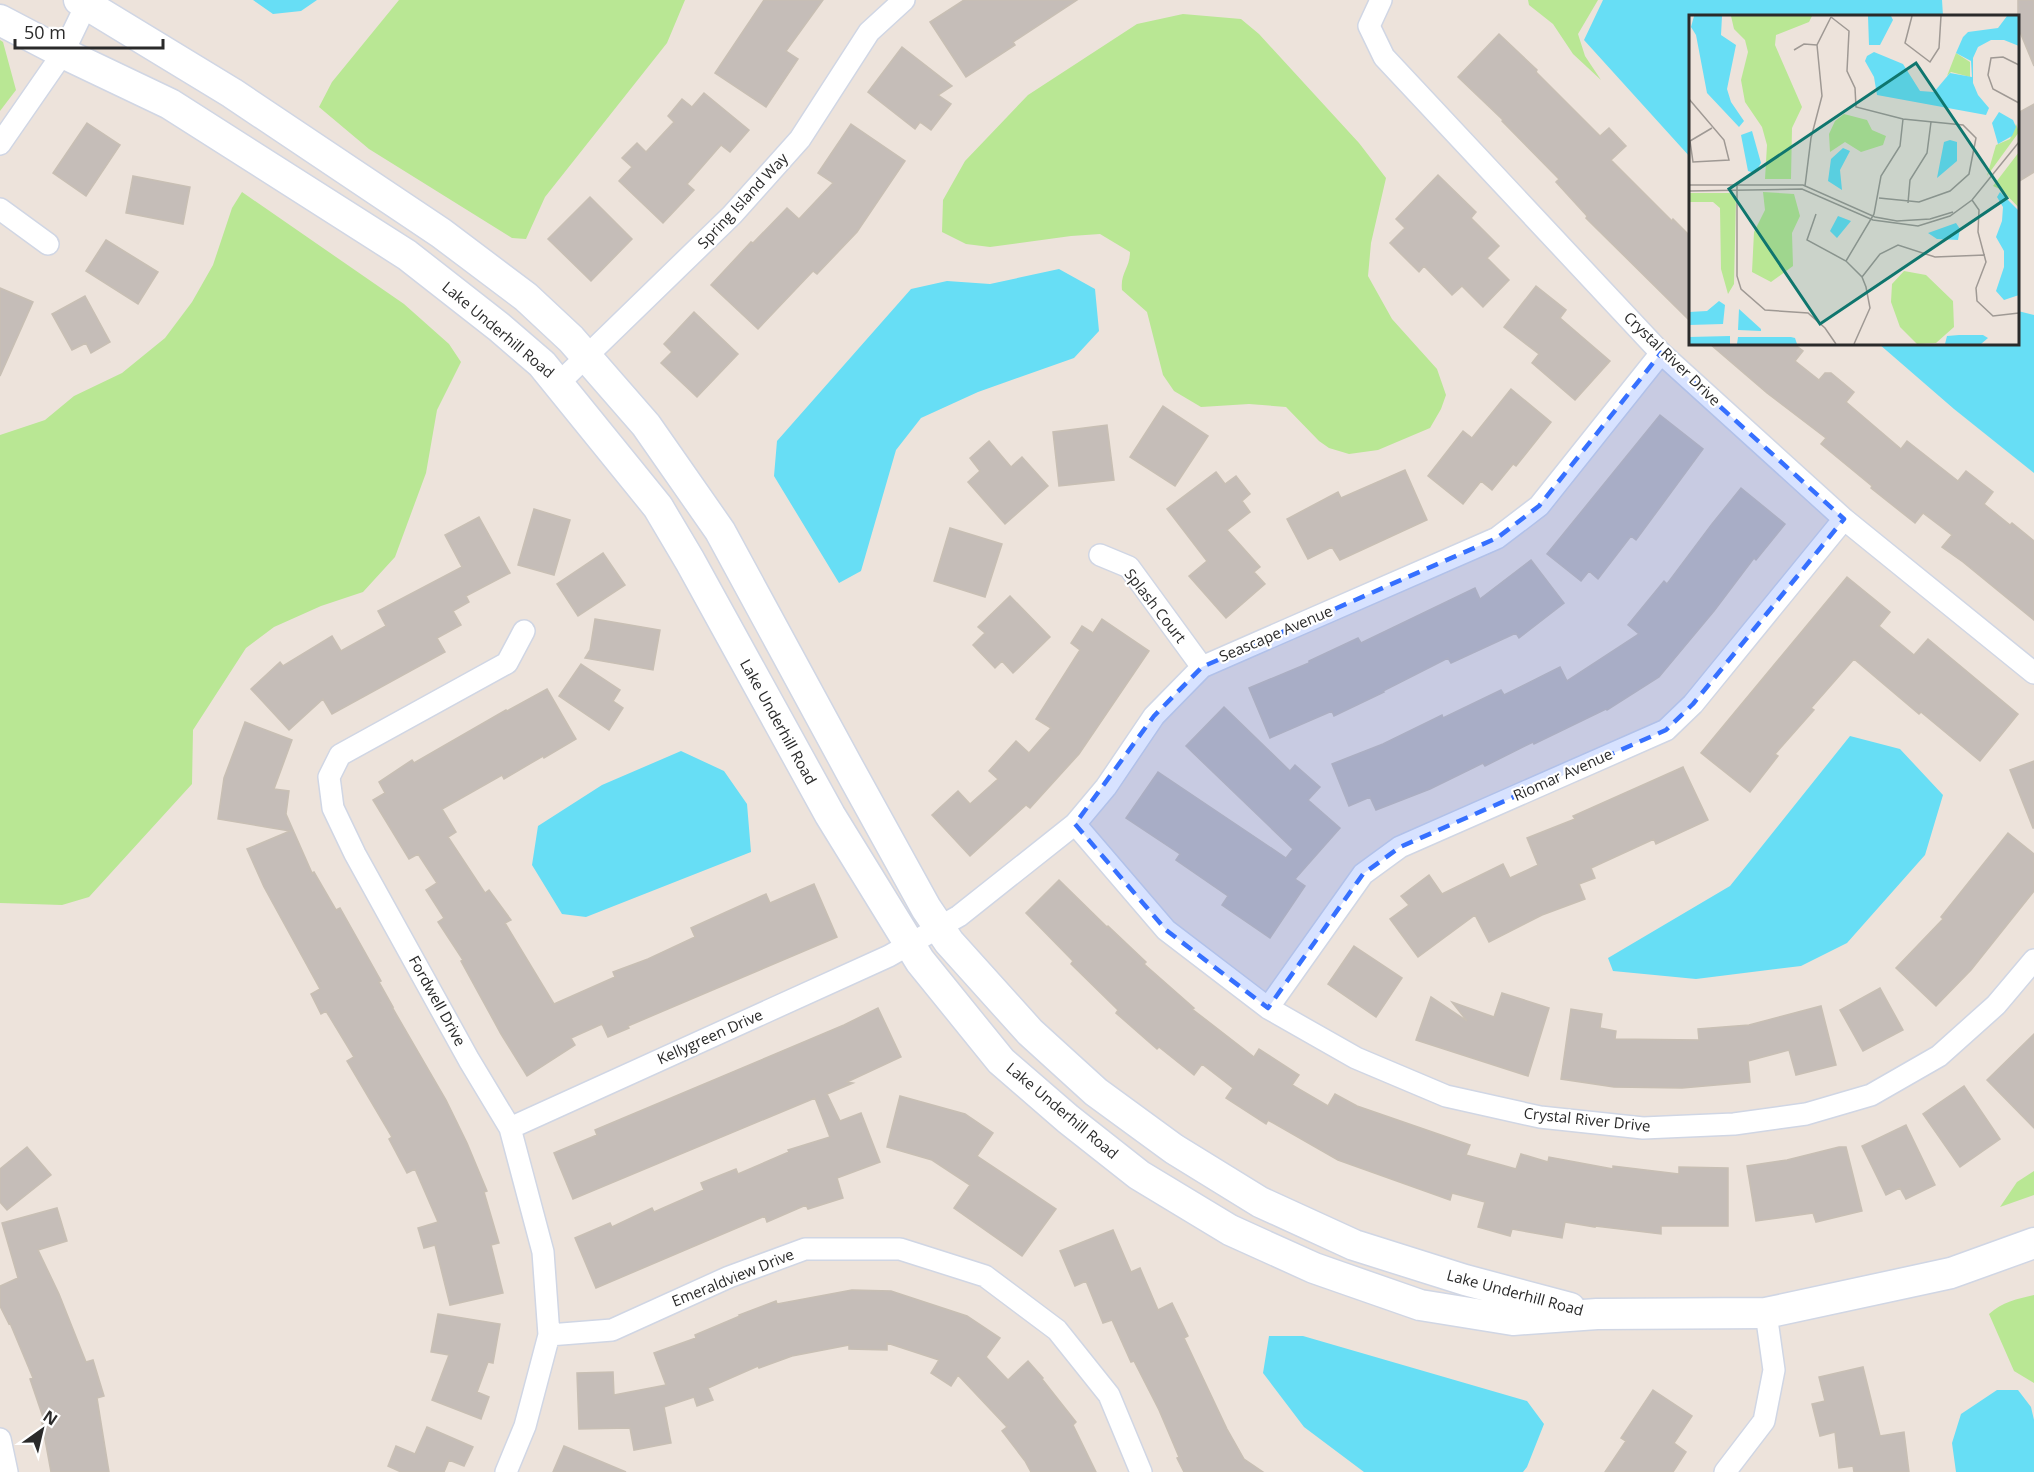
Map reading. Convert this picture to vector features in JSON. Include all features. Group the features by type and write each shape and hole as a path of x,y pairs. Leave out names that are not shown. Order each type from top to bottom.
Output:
{"street":[{"name":"Spring Island Way","path":"559,382 740,207 800,139 869,32 904,0"},
{"name":"Crystal River Drive","path":"1381,0 1370,26 1384,57 1661,353 1844,519 2034,673"},
{"name":"Lake Underhill Road","path":"83,2 232,93 441,233 526,297 587,357 646,425 720,531 852,774 949,942 1030,1032 1096,1092 1174,1149 1260,1202 1354,1245 1464,1280 1597,1314"},
{"path":"0,144 63,53 83,2"},
{"name":"Lake Underhill Road","path":"0,20 170,104 407,255 542,364 559,382 658,507 830,815 909,944 1001,1061 1068,1119 1139,1174 1230,1230 1314,1268 1420,1305 1513,1320 1597,1314 1766,1313 1951,1273 2034,1243"},
{"path":"0,209 48,244"},
{"name":"Seascape Avenue","path":"909,944 959,916 1075,824 1106,787 1154,716 1202,667 1497,538 1539,506 1661,353"},
{"name":"Riomar Avenue","path":"1268,1008 1363,873 1400,847 1666,730 1693,704 1844,519"},
{"name":"Splash Court","path":"1100,555 1129,567 1202,667"},
{"name":"Fordwell Drive","path":"506,1472 525,1426 549,1335 543,1252 510,1128 469,1060 355,854 333,808 328,777 340,755 507,663 524,631"},
{"name":"Crystal River Drive","path":"1075,824 1166,930 1268,1008 1356,1058 1446,1096 1540,1117 1643,1128 1734,1124 1806,1114 1871,1095 1939,1056 1996,1005 2034,960"},
{"name":"Kellygreen Drive","path":"510,1128 889,956 909,944"},
{"name":"Emeraldview Drive","path":"549,1335 612,1330 729,1277 805,1249 900,1249 985,1276 1057,1330 1109,1395 1141,1472"},
{"path":"1725,1472 1764,1422 1774,1370 1766,1313"},
{"path":"0,1439 7,1472"}],"highlighted area":[{"path":"1661,353 1844,519 1693,704 1666,730 1400,847 1363,874 1268,1008 1166,930 1075,824 1154,716 1202,667 1497,538 1539,506"}],"green space":[{"path":"399,0 685,0 667,43 545,197 526,239 512,238 369,149 319,107 332,82"},
{"path":"1528,0 1598,0 1578,34 1585,56 1601,80 1573,54 1553,24 1529,5"},
{"path":"1183,14 1241,19 1259,34 1359,143 1386,178 1371,243 1368,276 1392,319 1437,369 1446,395 1430,428 1378,450 1349,454 1329,448 1319,441 1286,407 1249,404 1201,407 1174,391 1163,375 1147,312 1122,290 1122,279 1130,252 1100,234 990,247 966,244 942,232 943,200 965,161 1028,95 1137,24"},
{"path":"0,40 3,42 16,90 0,111"},
{"path":"242,192 404,304 449,344 461,362 437,410 426,473 395,557 363,592 321,606 274,627 246,648 193,730 192,784 89,897 62,905 0,903 0,435 45,420 74,396 122,373 165,338 192,302 213,265 232,208"},
{"path":"2034,1171 2034,1195 2000,1207 2017,1182"},
{"path":"2034,1295 2034,1383 2014,1371 1989,1314 2004,1304"}],"water":[{"path":"253,0 317,0 301,11 273,14"},
{"path":"1603,0 1942,0 1943,15 1689,15 1689,156 1584,40"},
{"path":"1059,269 1095,289 1099,331 1074,358 978,392 921,418 896,450 861,571 839,583 774,476 777,441 911,289 947,281 990,284"},
{"path":"2019,311 2034,315 2034,473 1954,409 1880,345 2019,345"},
{"path":"1850,736 1900,749 1943,795 1925,855 1847,943 1801,966 1696,979 1613,971 1608,958 1730,886"},
{"path":"681,751 724,771 747,804 751,852 586,917 562,914 532,865 538,826 602,785"},
{"path":"1269,1336 1303,1336 1527,1401 1544,1424 1527,1467 1523,1472 1364,1472 1304,1427 1263,1373"},
{"path":"1997,1390 2018,1390 2031,1407 2034,1420 2034,1472 1956,1472 1952,1443 1961,1414"}],"building":[{"path":"764,0 823,0 786,51 798,59 766,107 715,73"},
{"path":"964,0 1077,0 1013,42 1015,45 966,77 930,22"},
{"path":"2018,0 2034,0 2034,66 2019,29"},
{"path":"1499,34 1600,136 1609,128 1626,146 1611,160 1689,235 1689,320 1586,218 1587,216 1556,182 1559,179 1458,77"},
{"path":"902,47 952,86 938,95 951,104 931,130 920,122 915,129 868,92"},
{"path":"704,93 749,130 730,152 721,145 687,184 694,190 663,223 619,181 632,167 622,158 637,143 646,152 674,122 668,116 682,99 692,107"},
{"path":"2034,104 2034,172 2019,181 2019,112"},
{"path":"87,123 120,145 86,196 53,173"},
{"path":"851,124 905,161 857,232 817,274 813,271 758,329 711,285 787,208 799,219 833,183 818,173"},
{"path":"1438,175 1476,212 1471,218 1499,246 1487,258 1509,280 1483,307 1462,286 1452,295 1424,266 1419,272 1390,243 1405,228 1396,219"},
{"path":"133,176 190,187 183,224 126,213"},
{"path":"590,197 632,239 591,281 548,239"},
{"path":"106,240 158,272 138,304 86,271"},
{"path":"1536,286 1566,310 1560,318 1610,361 1575,400 1532,363 1539,354 1504,327"},
{"path":"0,288 33,302 0,376"},
{"path":"85,296 110,342 91,353 86,343 72,350 52,314"},
{"path":"694,312 738,354 697,397 661,363 672,352 664,344"},
{"path":"1711,345 1795,345 1803,351 1795,361 1819,380 1825,373 1831,373 1854,392 1846,402 1901,449 1907,441 1958,481 1966,471 1993,492 1984,504 2034,541 2034,620 1942,547 1952,535 1923,513 1915,523 1821,444 1826,438 1767,393"},
{"path":"1511,389 1551,422 1516,466 1513,464 1492,490 1481,481 1463,504 1428,476 1463,431 1472,438"},
{"path":"1163,406 1208,436 1175,486 1130,457"},
{"path":"1660,415 1703,449 1636,540 1631,536 1598,579 1589,571 1581,581 1547,554"},
{"path":"1107,425 1114,480 1059,486 1053,432"},
{"path":"989,441 1011,467 1022,457 1048,486 1005,524 968,482 980,471 970,458"},
{"path":"1405,470 1427,520 1340,560 1332,547 1308,559 1287,519 1338,492 1341,498"},
{"path":"1216,472 1225,484 1236,476 1250,494 1242,501 1250,512 1227,530 1260,567 1254,572 1265,584 1226,618 1189,576 1207,561 1167,509"},
{"path":"1741,488 1785,524 1756,560 1754,558 1714,611 1659,677 1607,710 1485,766 1483,763 1430,789 1376,810 1370,797 1349,806 1332,764 1383,744 1442,715 1443,718 1501,690 1504,695 1560,667 1567,681 1639,634 1628,625 1664,581 1667,584"},
{"path":"534,509 570,520 554,575 518,565"},
{"path":"479,517 510,573 466,596 469,602 453,611 461,625 437,638 445,652 332,714 323,699 289,730 251,689 280,662 283,666 332,636 341,651 386,626 378,611 462,567 445,535"},
{"path":"950,528 1002,544 985,597 934,581"},
{"path":"603,553 625,585 578,616 557,584"},
{"path":"1531,560 1564,603 1519,638 1516,633 1451,663 1448,658 1334,716 1332,711 1270,738 1249,688 1309,663 1358,638 1361,643 1475,588 1480,599"},
{"path":"1847,577 1890,612 1879,626 1914,655 1928,639 2018,714 1980,761 1921,712 1919,714 1854,659 1811,708 1814,710 1775,754 1778,756 1750,792 1701,753"},
{"path":"1010,596 1050,637 1013,673 1002,661 995,668 973,645 985,633 978,627"},
{"path":"595,619 660,630 653,670 585,658 590,650"},
{"path":"1102,619 1149,651 1079,754 1030,808 1026,805 970,856 932,815 958,791 970,804 998,779 989,771 1016,741 1029,753 1051,728 1036,719 1080,650 1071,643 1082,626 1093,633"},
{"path":"581,664 620,690 613,701 623,708 609,730 559,696"},
{"path":"547,689 576,739 504,779 502,775 442,809 456,832 448,837 485,893 489,890 511,920 505,923 554,1004 615,977 613,972 695,937 691,928 766,894 770,903 814,884 837,937 628,1026 629,1028 608,1037 602,1024 571,1038 575,1045 527,1076 501,1034 461,961 463,960 438,922 444,918 426,890 437,883 418,854 409,859 373,800 385,793 379,782 412,760 414,763"},
{"path":"1224,707 1290,771 1295,765 1320,787 1308,800 1340,828 1295,879 1305,886 1270,938 1222,905 1228,896 1176,860 1180,854 1126,818 1158,772 1286,858 1293,849 1186,746"},
{"path":"245,722 292,740 274,789 289,791 286,814 312,873 314,872 336,910 340,908 381,981 379,982 392,1007 446,1100 467,1143 487,1191 484,1192 499,1243 491,1245 503,1293 450,1305 435,1245 424,1248 418,1228 438,1222 415,1169 407,1173 389,1139 392,1137 347,1061 354,1057 326,1011 321,1014 311,994 320,989 264,887 247,849 290,831 218,819 224,778"},
{"path":"2034,761 2034,828 2033,828 2010,770"},
{"path":"1683,767 1708,820 1656,844 1654,839 1591,868 1595,878 1579,884 1585,899 1542,915 1489,942 1475,915 1418,957 1390,919 1409,905 1401,896 1429,875 1442,894 1503,864 1510,878 1538,865 1527,838 1575,819 1573,816"},
{"path":"2008,833 2034,854 2034,891 1971,970 1936,1006 1896,968 1943,919 1941,917"},
{"path":"1059,880 1146,962 1144,964 1194,1008 1192,1009 1254,1057 1259,1049 1299,1075 1292,1085 1328,1106 1335,1094 1357,1106 1470,1145 1466,1155 1516,1169 1521,1154 1548,1162 1549,1157 1613,1169 1613,1166 1679,1174 1679,1167 1728,1168 1728,1226 1661,1226 1661,1234 1565,1222 1562,1238 1512,1229 1510,1236 1478,1227 1485,1202 1452,1193 1450,1200 1338,1160 1268,1120 1266,1124 1226,1098 1233,1088 1202,1064 1194,1075 1159,1047 1157,1049 1116,1013 1118,1010 1071,964 1073,961 1026,913"},
{"path":"1354,946 1402,978 1376,1017 1328,984"},
{"path":"1880,988 1903,1030 1863,1051 1840,1010"},
{"path":"1502,993 1549,1008 1528,1076 1416,1040 1431,997 1467,1021 1452,1002 1494,1017"},
{"path":"1821,1006 1836,1065 1796,1075 1789,1050 1748,1061 1750,1082 1682,1088 1614,1087 1561,1079 1571,1009 1602,1014 1600,1028 1616,1031 1615,1039 1699,1040 1698,1029 1749,1025"},
{"path":"878,1008 901,1057 827,1094 840,1121 861,1113 880,1162 837,1178 843,1198 808,1209 806,1205 767,1222 765,1216 596,1288 575,1238 610,1223 612,1227 652,1208 654,1212 704,1190 701,1183 736,1169 738,1174 789,1152 788,1150 830,1137 815,1098 573,1199 554,1153 597,1135 595,1130 844,1025"},
{"path":"2034,1034 2034,1128 1987,1080"},
{"path":"1964,1086 2000,1139 1960,1167 1923,1114"},
{"path":"900,1096 965,1114 993,1133 977,1156 1056,1209 1022,1256 954,1208 970,1185 932,1160 887,1147"},
{"path":"1906,1125 1935,1185 1906,1199 1900,1188 1886,1195 1862,1146"},
{"path":"27,1147 51,1175 7,1210 0,1202 0,1169"},
{"path":"1846,1147 1862,1211 1816,1222 1813,1213 1756,1221 1747,1166 1787,1160"},
{"path":"57,1208 67,1241 38,1250 59,1294 86,1362 93,1360 104,1396 97,1398 109,1472 51,1472 42,1423 45,1423 30,1379 33,1378 10,1323 0,1306 0,1286 18,1278 2,1223"},
{"path":"1113,1230 1131,1272 1140,1268 1158,1310 1172,1303 1188,1336 1184,1338 1227,1429 1244,1459 1263,1472 1184,1472 1159,1410 1134,1361 1131,1362 1112,1320 1103,1323 1086,1281 1075,1286 1060,1251"},
{"path":"852,1290 891,1291 967,1316 1000,1338 986,1357 1008,1380 1028,1361 1076,1422 1073,1425 1096,1472 1031,1472 1002,1431 1007,1427 958,1375 951,1386 931,1373 939,1360 887,1343 887,1350 849,1349 849,1345 792,1356 759,1368 758,1366 708,1388 713,1400 697,1406 694,1397 664,1407 671,1443 634,1450 630,1428 579,1429 577,1373 613,1372 614,1395 666,1385 654,1353 696,1338 695,1335 776,1301 777,1304"},
{"path":"438,1314 500,1324 493,1363 488,1362 477,1392 489,1397 481,1419 432,1400 449,1355 431,1352"},
{"path":"1863,1367 1880,1436 1904,1432 1909,1472 1854,1472 1853,1466 1839,1468 1835,1432 1820,1436 1812,1404 1825,1401 1819,1377"},
{"path":"1653,1390 1692,1416 1674,1443 1686,1452 1673,1472 1605,1472 1626,1441 1621,1438"},
{"path":"427,1427 473,1447 464,1466 449,1460 444,1472 401,1472 388,1466 396,1446 415,1454"},
{"path":"564,1446 626,1472 553,1472"}]}
